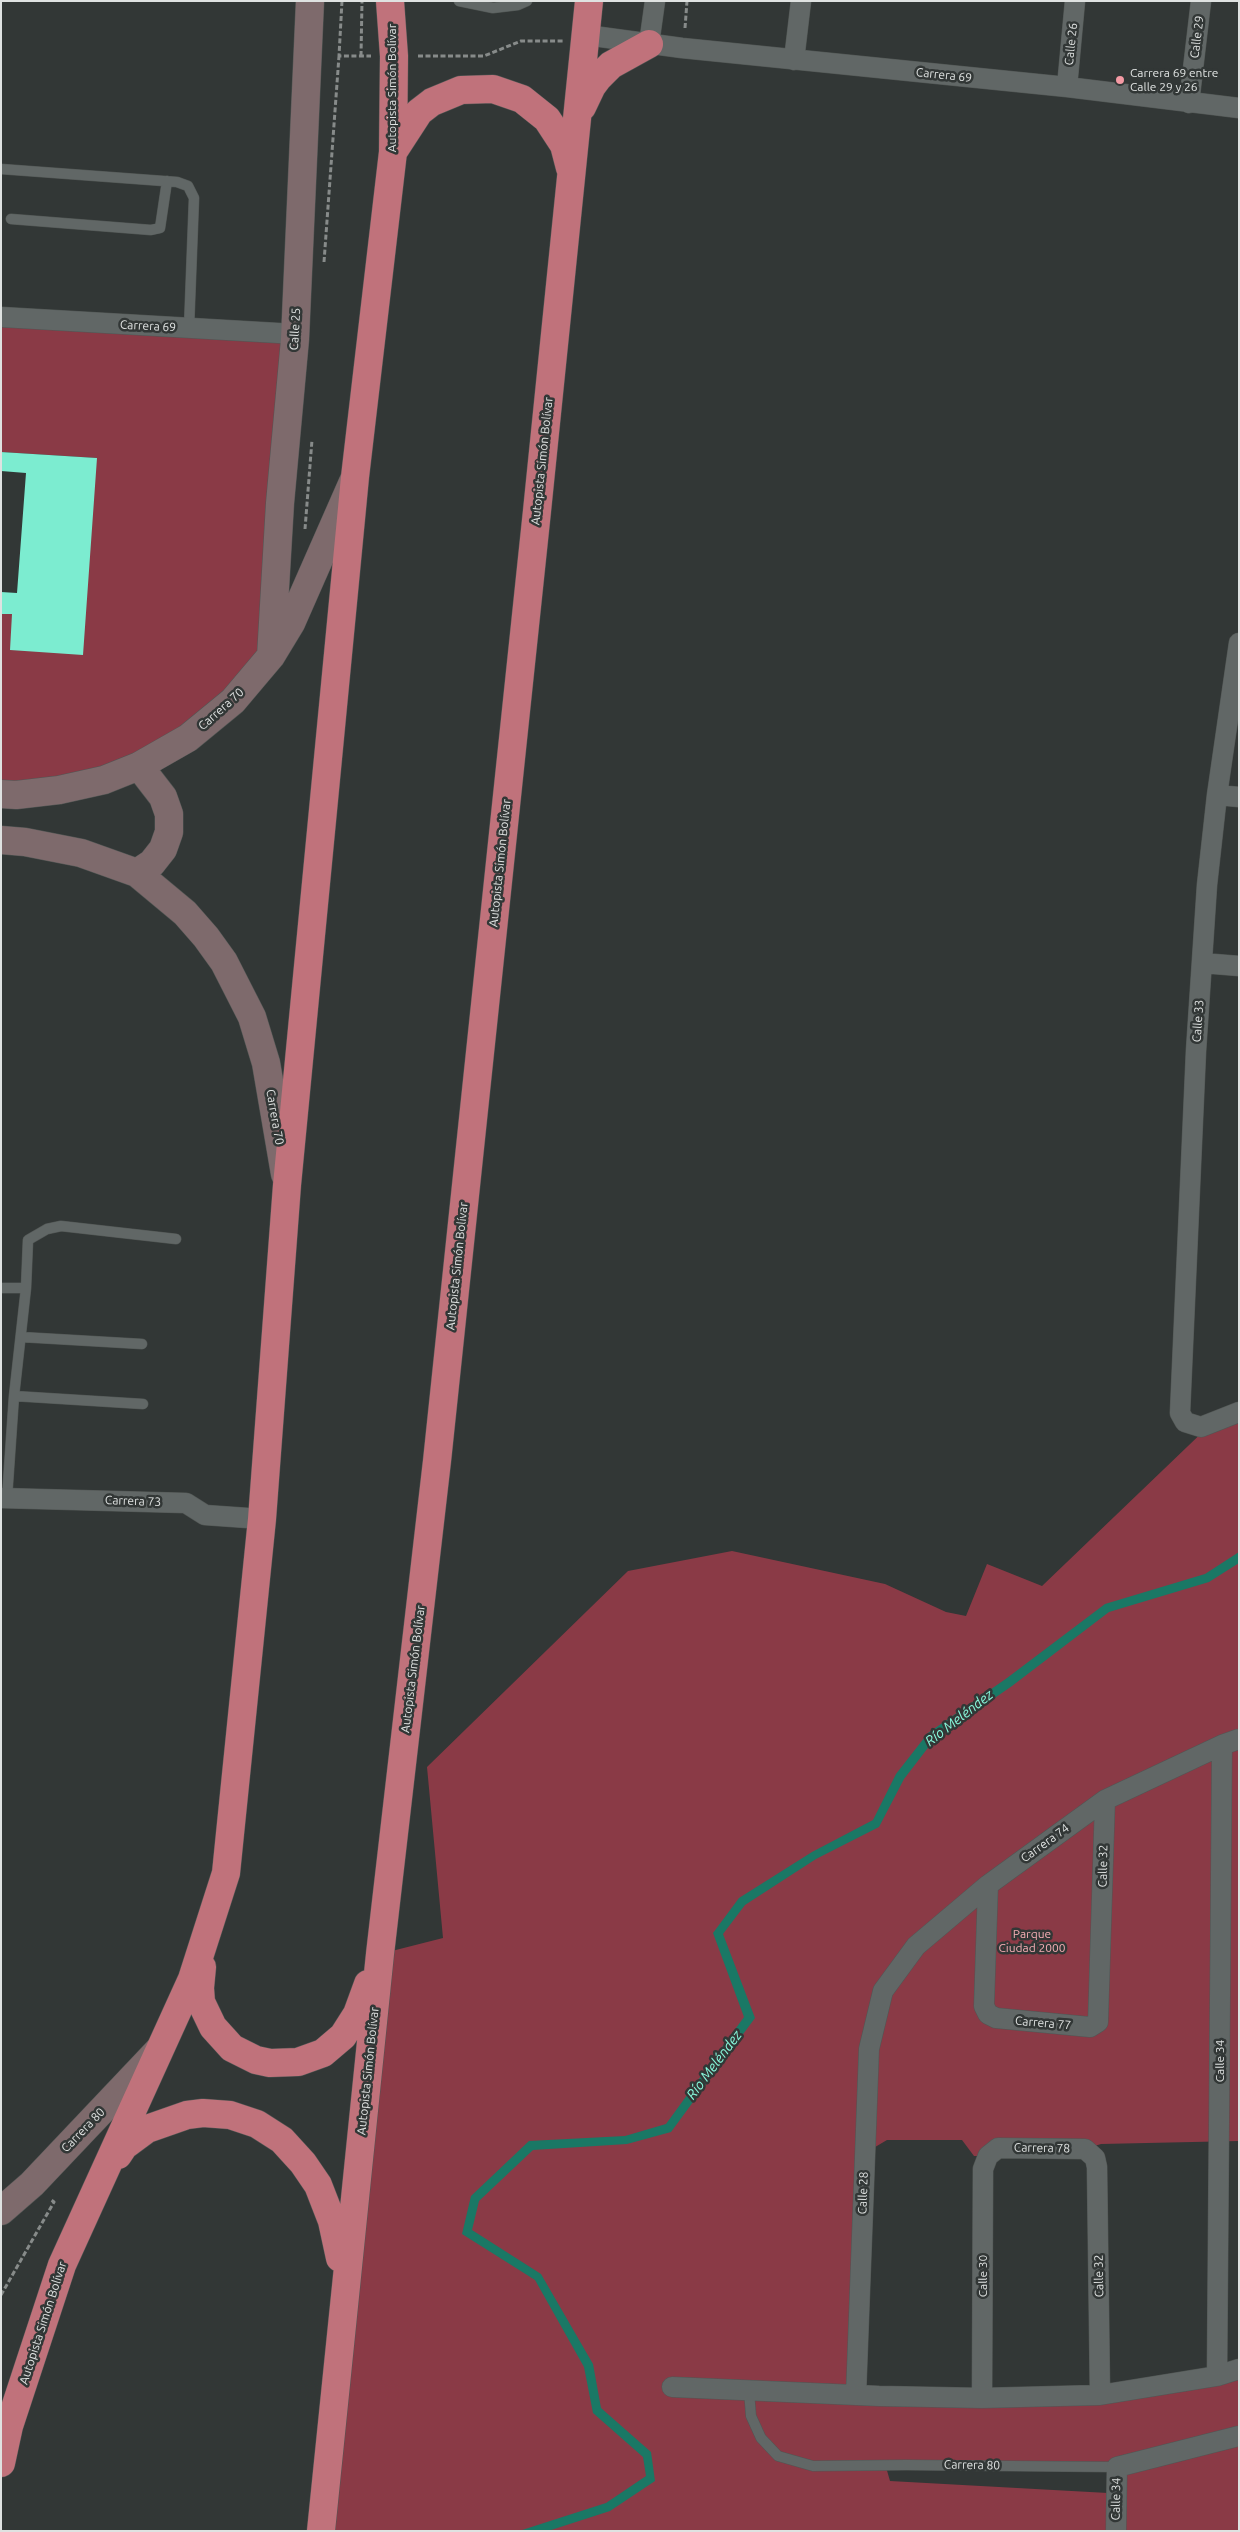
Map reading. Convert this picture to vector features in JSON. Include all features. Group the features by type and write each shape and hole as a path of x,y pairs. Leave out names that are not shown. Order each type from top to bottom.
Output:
{"highway":[{"path":"376,1 394,54"},
{"name":"Autopista Simón Bolívar","path":"1,2463 9,2426 62,2265 192,1979 226,1873 262,1519 287,1185 355,477 392,152 394,54 390,1"},
{"name":"Autopista Simón Bolívar","path":"322,2531 345,2281 380,1954 437,1461 589,1"},
{"path":"578,115 598,78 611,65 649,44"},
{"path":"392,152 419,112 432,102 461,90 493,89 522,99 547,119 564,145 572,177"},
{"path":"218,1902 200,1974 202,2002 206,2015 221,2038 232,2048 256,2060 277,2064 298,2062 323,2053 343,2036 356,2014 380,1954"},
{"path":"96,2188 124,2146 158,2124 204,2113 242,2119 268,2130 282,2140 310,2172 318,2185 332,2221 345,2281"}],"street":[{"name":"Calle 25","path":"271,656 280,503 295,334 310,1"},
{"path":"649,44 655,1"},
{"path":"794,60 801,1"},
{"name":"Calle 26","path":"1067,87 1076,1"},
{"name":"Calle 29","path":"1189,102 1201,1"},
{"name":"Carrera 69","path":"585,38 1067,87 1239,108"},
{"name":"Carrera 69","path":"1,317 295,334"},
{"name":"Carrera 70","path":"6,792 59,790 104,780 139,766 188,738 233,701 271,656 291,622 355,477"},
{"name":"Calle 33","path":"1239,643 1237,671 1217,795 1202,962 1180,1413 1184,1422 1195,1426 1212,1424 1239,1412"},
{"path":"137,873 152,863 163,849 169,832 168,814 163,797 139,766"},
{"path":"1217,795 1239,797"},
{"name":"Carrera 70","path":"1,840 25,842 81,853 137,873 185,913 206,936 239,988 252,1017 266,1062 287,1185"},
{"path":"1202,962 1239,966"},
{"name":"Carrera 73","path":"4,1498 186,1503 205,1515 262,1519"},
{"name":"Carrera 74","path":"882,1992 916,1946 988,1885 1105,1800 1230,1742"},
{"name":"Calle 34","path":"1218,2376 1230,1742"},
{"name":"Calle 32","path":"1098,2022 1100,2011 1105,1800"},
{"name":"Carrera 77","path":"988,1885 984,2006 988,2014 996,2018 1090,2027 1098,2022"},
{"name":"Calle 28","path":"856,2395 869,2049 882,1992"},
{"name":"Carrera 80","path":"1,2211 32,2184 162,2046"},
{"name":"Carrera 78","path":"988,2156 998,2148 1085,2149 1095,2158"},
{"name":"Calle 30","path":"982,2398 983,2169 988,2156"},
{"name":"Calle 32","path":"1095,2158 1097,2167 1100,2395"},
{"path":"672,2387 982,2398 1100,2395 1218,2376 1239,2369"},
{"name":"Carrera 80","path":"1117,2467 1239,2436"},
{"name":"Calle 34","path":"1116,2531 1117,2467"}],"lane":[{"path":"459,1 493,8 518,5 527,1"},
{"path":"1,170 167,181 188,186 194,198 189,328"},
{"path":"11,219 151,230 160,228 167,181"},
{"path":"4,1498 26,1288 28,1240 47,1229 61,1226 176,1239"},
{"path":"1,1288 26,1288"},
{"path":"21,1337 142,1344"},
{"path":"14,1396 143,1404"},
{"name":"Carrera 80","path":"749,2391 751,2416 761,2438 778,2456 813,2466 906,2464 1117,2467"}],"path":[{"path":"342,1 339,56 394,54 484,56 521,41 585,38"},
{"path":"361,56 362,1"},
{"path":"1,2295 54,2202 32,2184"}],"green space":[{"path":"1,318 295,339 271,656 139,766 1,787 1,614 12,614 97,458 1,452"},
{"name":"Parque Ciudad 2000","path":"1239,1412 1239,2141 1101,2144 1085,2149 974,2156 962,2140 887,2140 865,2153 856,2395 982,2398 1239,2369 1239,2531 1116,2531 1117,2468 886,2467 890,2481 1108,2493 1107,2531 321,2531 380,1954 443,1938 427,1767 628,1571 732,1551 885,1584 946,1612 966,1616 987,1564 1042,1586 1212,1423"}],"water":[{"name":"Río Meléndez","path":"1239,1552 1239,1563 1209,1582 1109,1612 1012,1686 934,1740 904,1779 879,1827 816,1859 745,1905 723,1934 755,2018 671,2132 627,2144 533,2150 479,2201 472,2230 541,2274 593,2364 601,2408 651,2452 655,2481 610,2511 548,2531 519,2531 606,2503 646,2476 643,2457 593,2413 584,2367 535,2280 462,2234 471,2196 529,2141 625,2136 666,2124 744,2017 713,1933 739,1898 812,1852 873,1820 896,1774 928,1733 1007,1678 1105,1604 1205,1574"}],"building":[{"path":"1,452 97,458 83,655 10,650 12,614 1,614 1,592 17,593 26,473 1,471"}],"place":[{"name":"Carrera 69 entre Calle 29 y 26","path":"1120,80"}]}
